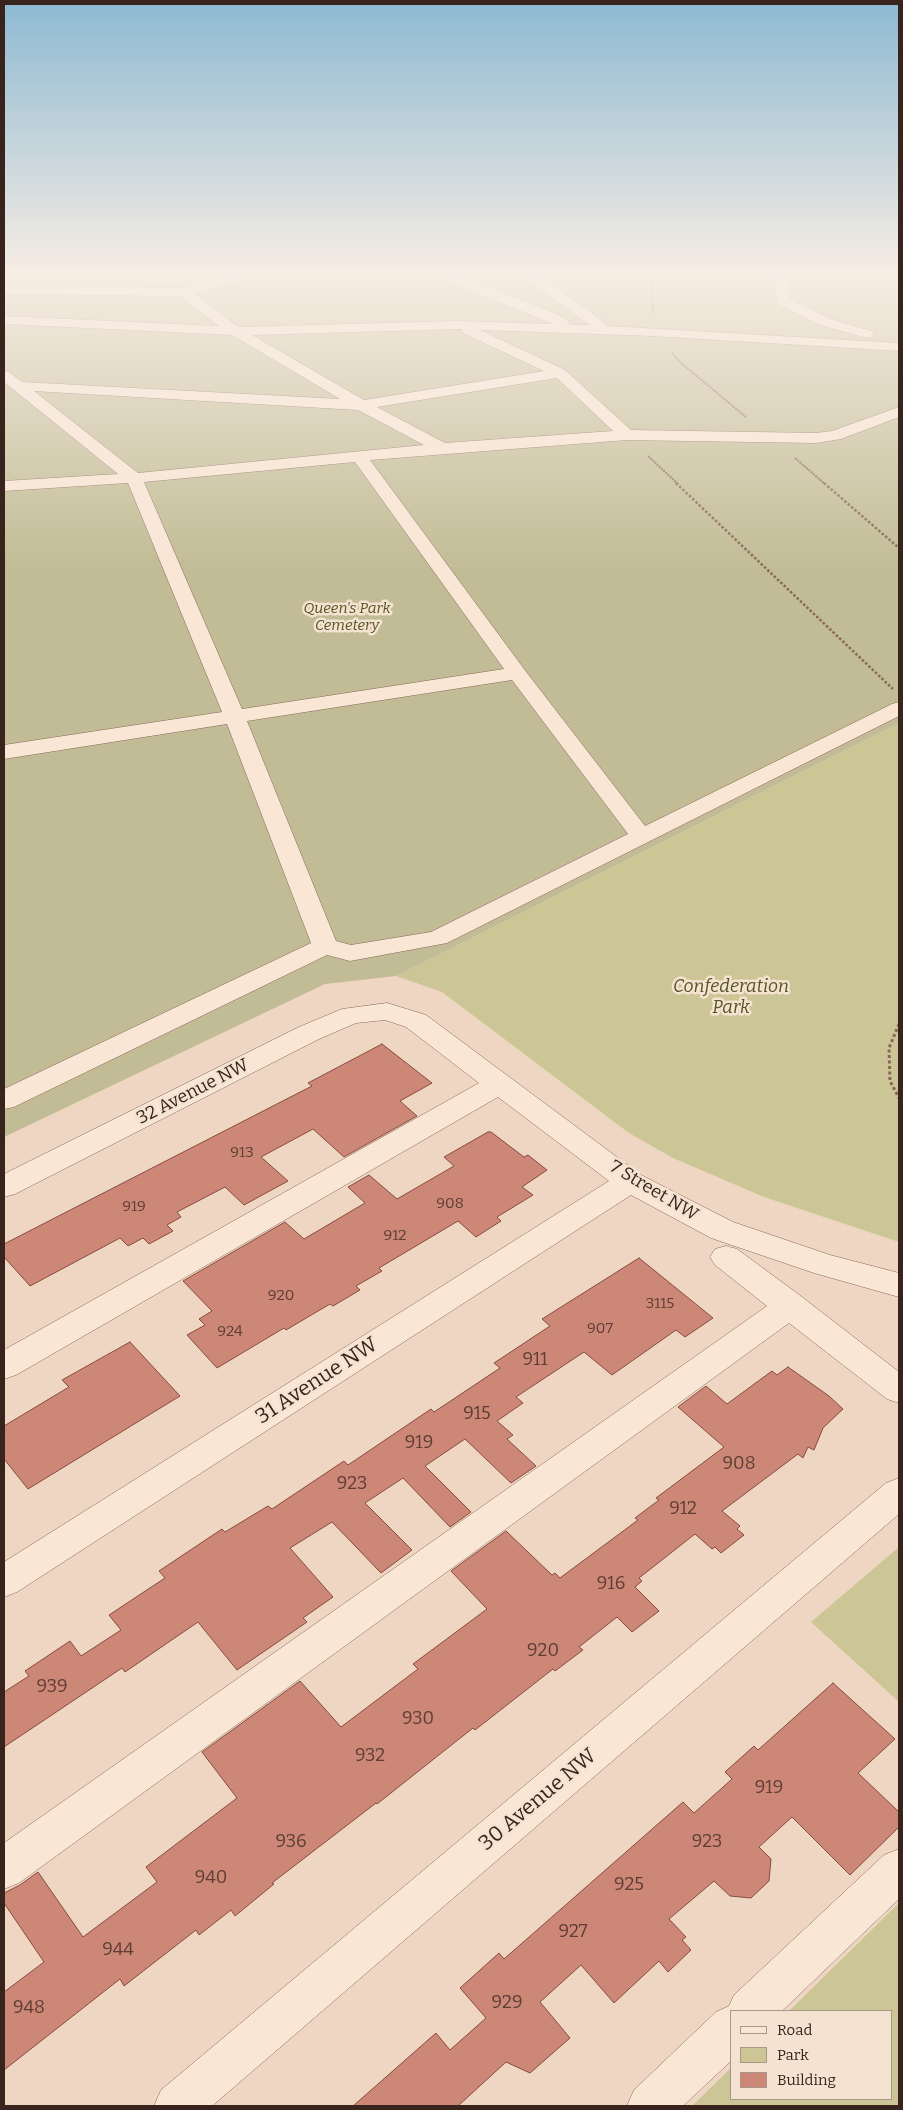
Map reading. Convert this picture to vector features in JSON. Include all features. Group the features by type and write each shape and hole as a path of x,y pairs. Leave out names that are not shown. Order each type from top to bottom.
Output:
{"street":[{"path":"307,372 361,405 442,448"},
{"path":"18,386 361,405 560,373 627,436"},
{"path":"4,375 134,478 235,718 325,946"},
{"path":"4,486 134,478 442,448 627,436 816,438 836,436 899,412"},
{"path":"359,456 517,673 641,836"},
{"path":"4,752 235,718 517,673"},
{"path":"4,1098 325,946 350,953 438,938 899,708"},
{"name":"7 Street NW","path":"387,1011 416,1022 630,1182 722,1230 825,1265 899,1285"},
{"name":"32 Avenue NW","path":"4,1187 351,1014 387,1011"},
{"path":"4,1366 500,1083"},
{"name":"31 Avenue NW","path":"4,1581 630,1182"},
{"path":"726,1257 791,1305 899,1390"},
{"path":"4,1868 791,1305"},
{"name":"30 Avenue NW","path":"178,2106 899,1493"},
{"path":"751,2010 899,1870"},
{"path":"650,2106 730,2030"}],"path":[{"path":"627,436 899,695"},
{"path":"899,1024 889,1048 890,1082 899,1098"}],"green space":[{"name":"Queen's Park Cemetery","path":"4,372 899,372 899,723 396,976 325,984 4,1137"},
{"name":"Confederation Park","path":"899,723 899,1242 764,1197 673,1158 629,1133 442,992 396,976"},
{"path":"899,1547 899,1702 811,1622"},
{"path":"899,1903 899,2106 692,2106 730,2069 730,2100 893,2100 893,2010 790,2010"}],"building":[{"path":"382,1044 432,1083 400,1101 417,1116 344,1157 313,1129 261,1157 288,1181 244,1205 225,1187 177,1212 181,1217 167,1225 173,1231 149,1244 143,1238 128,1246 120,1238 30,1286 4,1257 4,1244 312,1086 308,1083"},
{"path":"491,1132 524,1157 528,1155 547,1170 522,1187 533,1195 497,1217 501,1221 476,1237 458,1221 379,1268 382,1271 356,1286 360,1290 333,1306 330,1304 286,1330 284,1328 217,1368 187,1335 205,1325 199,1319 212,1311 183,1281 285,1222 304,1239 365,1203 348,1187 369,1175 397,1199 454,1166 444,1157"},
{"path":"639,1258 713,1318 685,1337 676,1330 612,1375 584,1352 516,1397 523,1403 497,1421 513,1435 507,1439 536,1466 511,1483 465,1439 425,1466 471,1512 450,1527 403,1478 365,1503 412,1550 381,1573 332,1522 290,1548 333,1597 303,1618 307,1622 237,1670 198,1622 125,1672 122,1668 4,1747 4,1692 29,1676 25,1671 70,1641 81,1656 121,1630 109,1615 165,1578 159,1571 222,1529 225,1532 268,1506 272,1509 344,1461 348,1465 431,1409 434,1412 500,1368 494,1363 550,1326 542,1319"},
{"path":"130,1342 180,1396 28,1489 4,1459 4,1426 69,1387 62,1380"},
{"path":"788,1367 829,1396 843,1409 823,1428 814,1450 808,1447 803,1458 798,1454 722,1511 740,1526 737,1529 744,1535 721,1553 715,1547 712,1549 695,1534 639,1578 642,1581 635,1587 659,1611 632,1632 617,1617 579,1647 583,1650 555,1671 553,1669 475,1730 473,1728 377,1804 272,1883 274,1884 235,1916 231,1910 199,1935 196,1930 124,1986 120,1979 4,2070 4,1992 44,1962 4,1903 4,1893 20,1885 38,1872 83,1937 157,1882 146,1867 237,1798 202,1752 300,1681 341,1727 418,1669 413,1664 487,1609 451,1571 506,1531 552,1575 555,1573 560,1578 638,1520 635,1518 659,1500 656,1498 724,1447 678,1407 706,1386 727,1404 772,1371 777,1375"},
{"path":"833,1683 895,1739 858,1773 899,1812 899,1827 850,1875 792,1817 759,1847 771,1859 769,1881 751,1898 730,1896 714,1881 669,1919 686,1937 682,1940 691,1950 668,1972 659,1961 614,2003 581,1965 540,2002 570,2038 530,2073 506,2062 458,2106 353,2106 436,2033 450,2050 486,2018 460,1988 499,1953 504,1959 683,1802 694,1813 732,1779 725,1772 754,1746 758,1750"}]}
